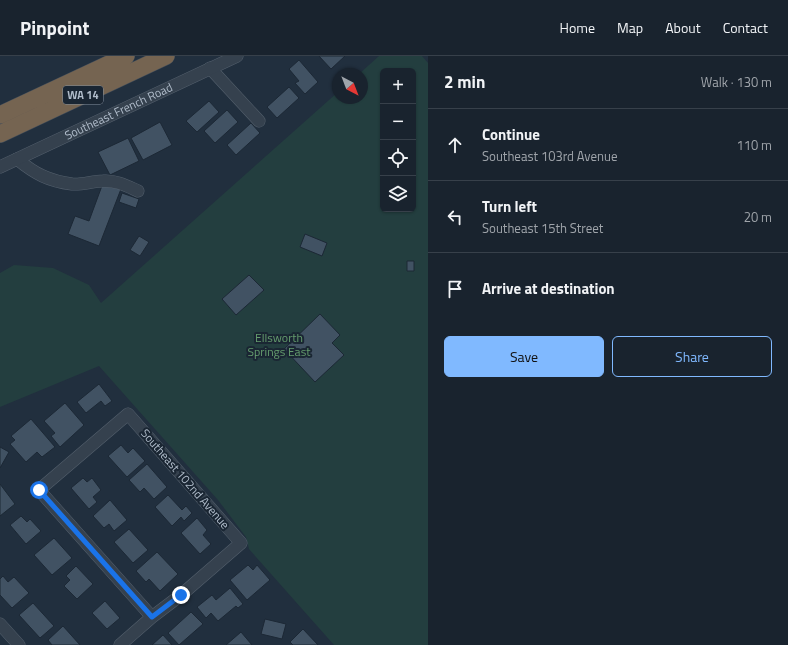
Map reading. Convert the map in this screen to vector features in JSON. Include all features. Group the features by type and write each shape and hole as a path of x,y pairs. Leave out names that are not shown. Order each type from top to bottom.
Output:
{"highway":[{"name":"WA 14","path":"0,115 126,56"},
{"name":"WA 14","path":"0,134 166,56"}],"street":[{"name":"Southeast French Road","path":"0,167 237,56"},
{"path":"210,68 258,121"},
{"path":"18,158 33,172 48,178 73,184 105,180 119,182 138,191"},
{"name":"Southeast 102nd Avenue","path":"128,414 242,543 181,595 152,617 39,490 128,414"},
{"path":"120,645 152,617"},
{"path":"0,624 19,645"}],"green space":[{"name":"Ellsworth Springs East","path":"379,56 422,56 428,63 428,645 334,645 249,549 246,537 218,500 99,366 0,407 0,273 14,265 53,268 89,285 101,303 332,97 332,104 368,104 368,68 366,68"}],"building":[{"path":"319,56 345,56 332,68 331,69"},
{"path":"299,60 318,82 305,94 295,83 299,81 289,69"},
{"path":"289,87 299,98 277,118 267,107"},
{"path":"209,101 219,112 197,132 186,121"},
{"path":"227,110 238,122 215,143 204,131"},
{"path":"160,122 172,145 143,160 131,138"},
{"path":"251,123 260,133 236,155 227,145"},
{"path":"128,138 139,161 110,175 98,152"},
{"path":"103,183 121,189 99,246 68,234 75,216 89,221"},
{"path":"122,193 139,199 136,208 119,202"},
{"path":"305,234 327,243 322,256 300,247"},
{"path":"139,236 149,242 140,256 130,250"},
{"path":"407,261 414,261 414,271 407,271"},
{"path":"249,275 264,290 236,315 222,299"},
{"path":"320,314 340,335 332,343 344,355 315,382 284,349"},
{"path":"99,384 112,401 105,406 101,401 86,413 77,402"},
{"path":"65,403 84,425 60,447 51,436 55,433 44,421"},
{"path":"31,419 55,447 42,457 37,452 26,462 10,444 15,440 11,436"},
{"path":"121,445 128,453 133,448 145,461 127,477 108,456"},
{"path":"0,447 9,452 0,468"},
{"path":"147,464 167,487 154,499 144,488 140,492 129,480"},
{"path":"83,478 87,482 92,478 101,490 93,497 97,502 89,509 71,488"},
{"path":"0,484 15,504 0,516"},
{"path":"168,495 182,510 186,506 192,513 184,521 181,517 172,526 155,507"},
{"path":"110,500 127,520 114,531 109,524 104,528 93,516"},
{"path":"21,516 27,522 30,519 41,531 26,544 10,525"},
{"path":"197,518 207,530 203,535 211,544 200,554 181,533"},
{"path":"129,529 148,550 133,563 114,542"},
{"path":"54,538 72,558 52,575 34,555"},
{"path":"157,552 178,574 160,591 149,579 146,582 136,571"},
{"path":"248,565 253,570 257,565 270,580 247,600 230,580"},
{"path":"76,566 93,584 77,599 64,586 70,580 66,576"},
{"path":"3,576 8,582 14,577 29,593 12,608 0,595 0,579"},
{"path":"230,588 243,604 238,608 236,606 218,621 211,613 206,618 197,607 212,595 216,600"},
{"path":"105,601 120,618 107,629 92,613"},
{"path":"33,603 54,626 40,638 19,615"},
{"path":"191,612 203,624 179,645 168,633"},
{"path":"265,619 286,624 282,639 261,634"},
{"path":"63,626 80,645 52,645 48,640"},
{"path":"303,629 318,645 293,645 290,642"},
{"path":"241,632 252,645 226,645"},
{"path":"163,635 172,645 152,645"}],"route":[{"path":"39,490 152,617 181,595"}]}
